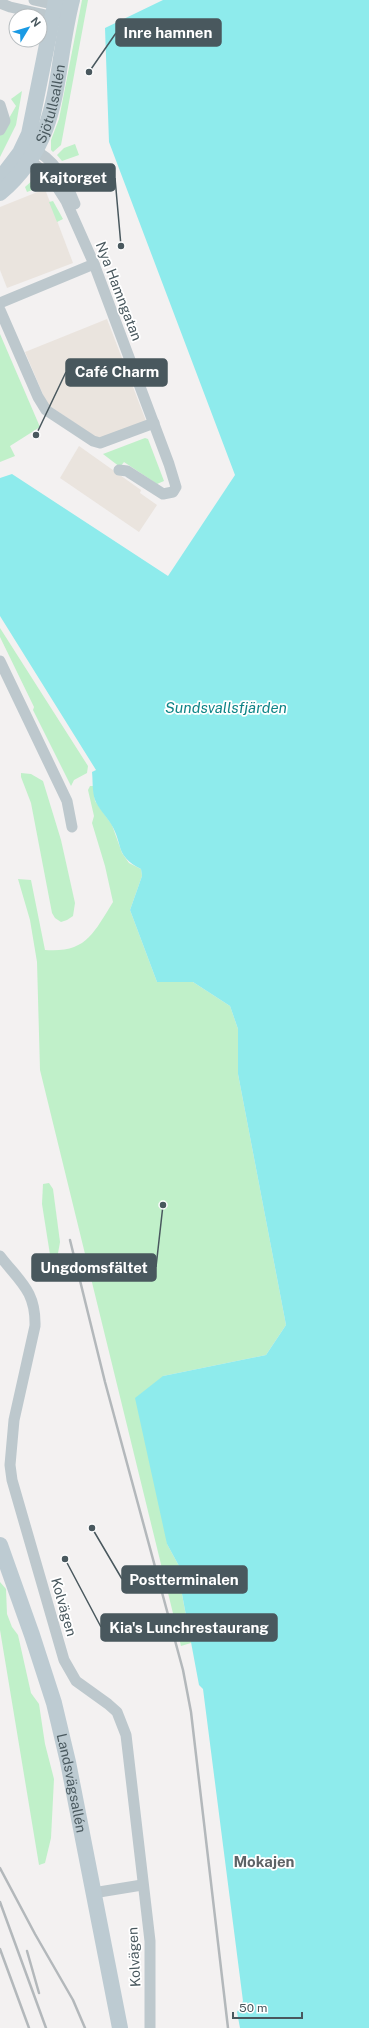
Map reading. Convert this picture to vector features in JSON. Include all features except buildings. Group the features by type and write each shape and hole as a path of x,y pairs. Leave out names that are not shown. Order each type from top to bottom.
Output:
{"main road":[{"name":"Sjötullsallén","path":"0,193 16,177 28,152 32,122 62,8"},
{"name":"Sjötullsallén","path":"0,179 28,152"},
{"name":"Landsvägsallén","path":"0,1545 54,1703 68,1762 120,2028"}],"street":[{"path":"34,0 62,8"},
{"path":"0,3 10,7 62,8"},
{"path":"0,105 5,121 2,128"},
{"name":"Nya Hamngatan","path":"28,152 52,179 60,191 94,264 154,423 176,487 173,492 163,494 126,471 119,470"},
{"path":"0,303 94,264"},
{"path":"0,310 38,397 43,406 52,414 93,441 100,443 107,442 154,423"},
{"path":"0,661 67,801 72,827"},
{"name":"Kolvägen","path":"0,1256 29,1292 33,1300 36,1314 35,1326 14,1420 10,1454 12,1480 64,1660 76,1681 117,1712 126,1735 142,1885 150,1941 150,2028"},
{"path":"93,1893 142,1885"}],"shaded area":[{"path":"45,189 73,263 7,288 0,270 0,207"},
{"path":"107,319 146,421 100,440 47,404 25,352"},
{"path":"79,446 141,490 140,493 157,505 139,532 60,478"}],"green space":[{"path":"82,0 88,0 61,145 53,152 51,150 51,140 59,119"},
{"path":"22,91 16,125 0,157 0,134 16,106 11,99"},
{"path":"75,144 79,155 62,161 57,155 64,148"},
{"path":"34,179 43,186 27,192 25,187"},
{"path":"53,201 63,219 57,222 49,202"},
{"path":"0,334 40,427 10,446 15,456 0,462"},
{"path":"145,438 148,439 164,481 157,484 124,462 120,467 103,454"},
{"path":"0,628 88,766 87,773 74,780 71,786 33,710 34,707 0,637"},
{"path":"21,773 31,774 43,781 61,840 75,903 73,916 61,922 55,918 52,913 31,803 21,777"},
{"path":"90,786 93,786 95,801 112,825 122,853 129,863 141,869 142,876 130,910 157,982 193,982 230,1006 238,1029 238,1074 286,1325 266,1355 163,1376 167,1544 179,1566 179,1578 191,1643 181,1646 40,1070 37,962 30,920 18,879 31,880 45,950 59,950 79,945 94,932 113,902 105,866 92,823 94,816 88,790"},
{"path":"49,1183 53,1189 60,1242 57,1259 51,1261 42,1204 43,1184"},
{"path":"0,1582 6,1589 7,1614 12,1627 18,1635 31,1693 39,1704 45,1744 54,1779 51,1838 45,1863 39,1865 0,1630"}],"water":[{"name":"Sundsvallsfjärden","path":"163,0 369,0 369,2028 240,2028 237,2012 243,2001 203,1689 199,1685 179,1578 179,1566 167,1544 135,1398 163,1376 266,1355 286,1325 238,1074 238,1029 230,1006 193,982 157,982 130,910 142,876 141,869 132,864 123,854 115,831 96,803 93,793 92,772 96,770 0,616 0,478 12,474 168,576 235,475 109,142 105,28"}],"railway":[{"path":"70,1240 105,1382 183,1670 191,1712 228,2028"},
{"path":"0,1868 35,1934 73,2000 85,2028"},
{"path":"0,1902 46,2028"},
{"path":"0,1949 29,2028"},
{"path":"27,1951 39,1993"}],"place":[{"name":"Inre hamnen","path":"89,72"},
{"name":"Kajtorget","path":"121,246"},
{"name":"Café Charm","path":"36,435"},
{"name":"Ungdomsfältet","path":"163,1205"},
{"name":"Postterminalen","path":"92,1528"},
{"name":"Kia's Lunchrestaurang","path":"65,1559"}],"district":[{"name":"Mokajen","path":"264,1862"}]}
